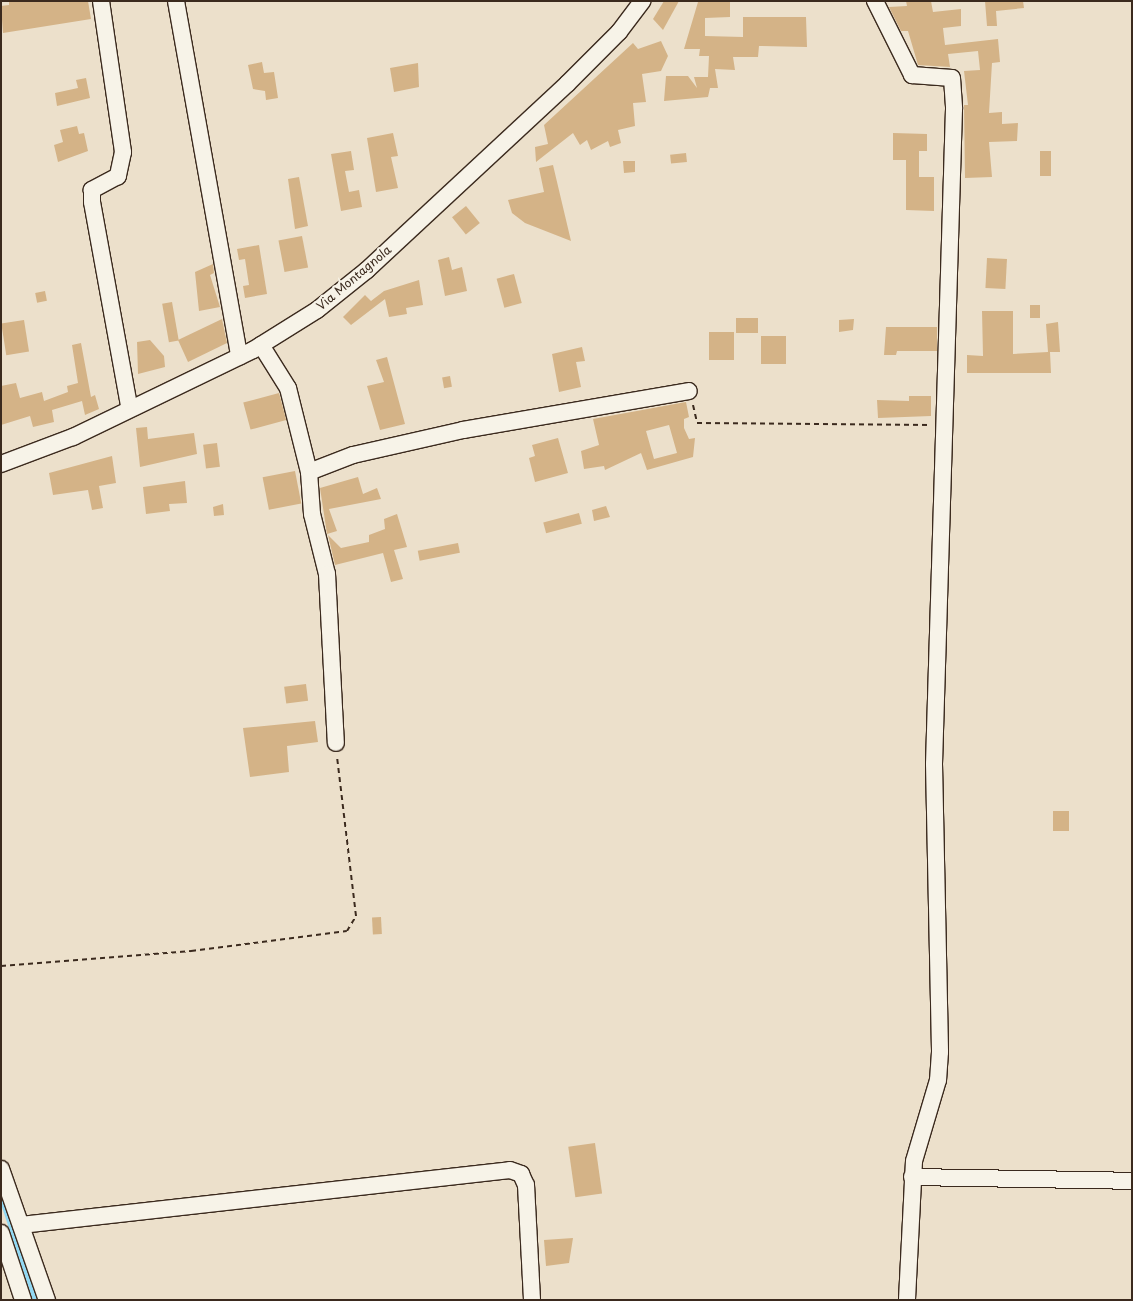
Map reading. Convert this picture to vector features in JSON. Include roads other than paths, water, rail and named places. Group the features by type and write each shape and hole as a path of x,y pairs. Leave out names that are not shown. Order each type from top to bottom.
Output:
{"street":[{"path":"101,1 123,152 118,176 92,190 92,202 129,406"},
{"path":"176,1 239,356"},
{"name":"Via Montagnola","path":"1,464 73,437 129,406 261,345 317,310 367,270 567,84 619,32 642,1"},
{"path":"875,1 912,75 952,78 934,764 940,1052 938,1080 912,1176 906,1300"},
{"path":"261,345 288,388 309,472 312,514 328,574 336,743"},
{"path":"309,472 352,455 463,430 689,391"},
{"path":"1,1168 47,1300"},
{"path":"21,1225 510,1170 521,1174 526,1185 532,1300"},
{"path":"912,1176 1132,1181"},
{"path":"1,1233 23,1300"}],"waterway":[{"path":"1,1198 35,1300"}]}
